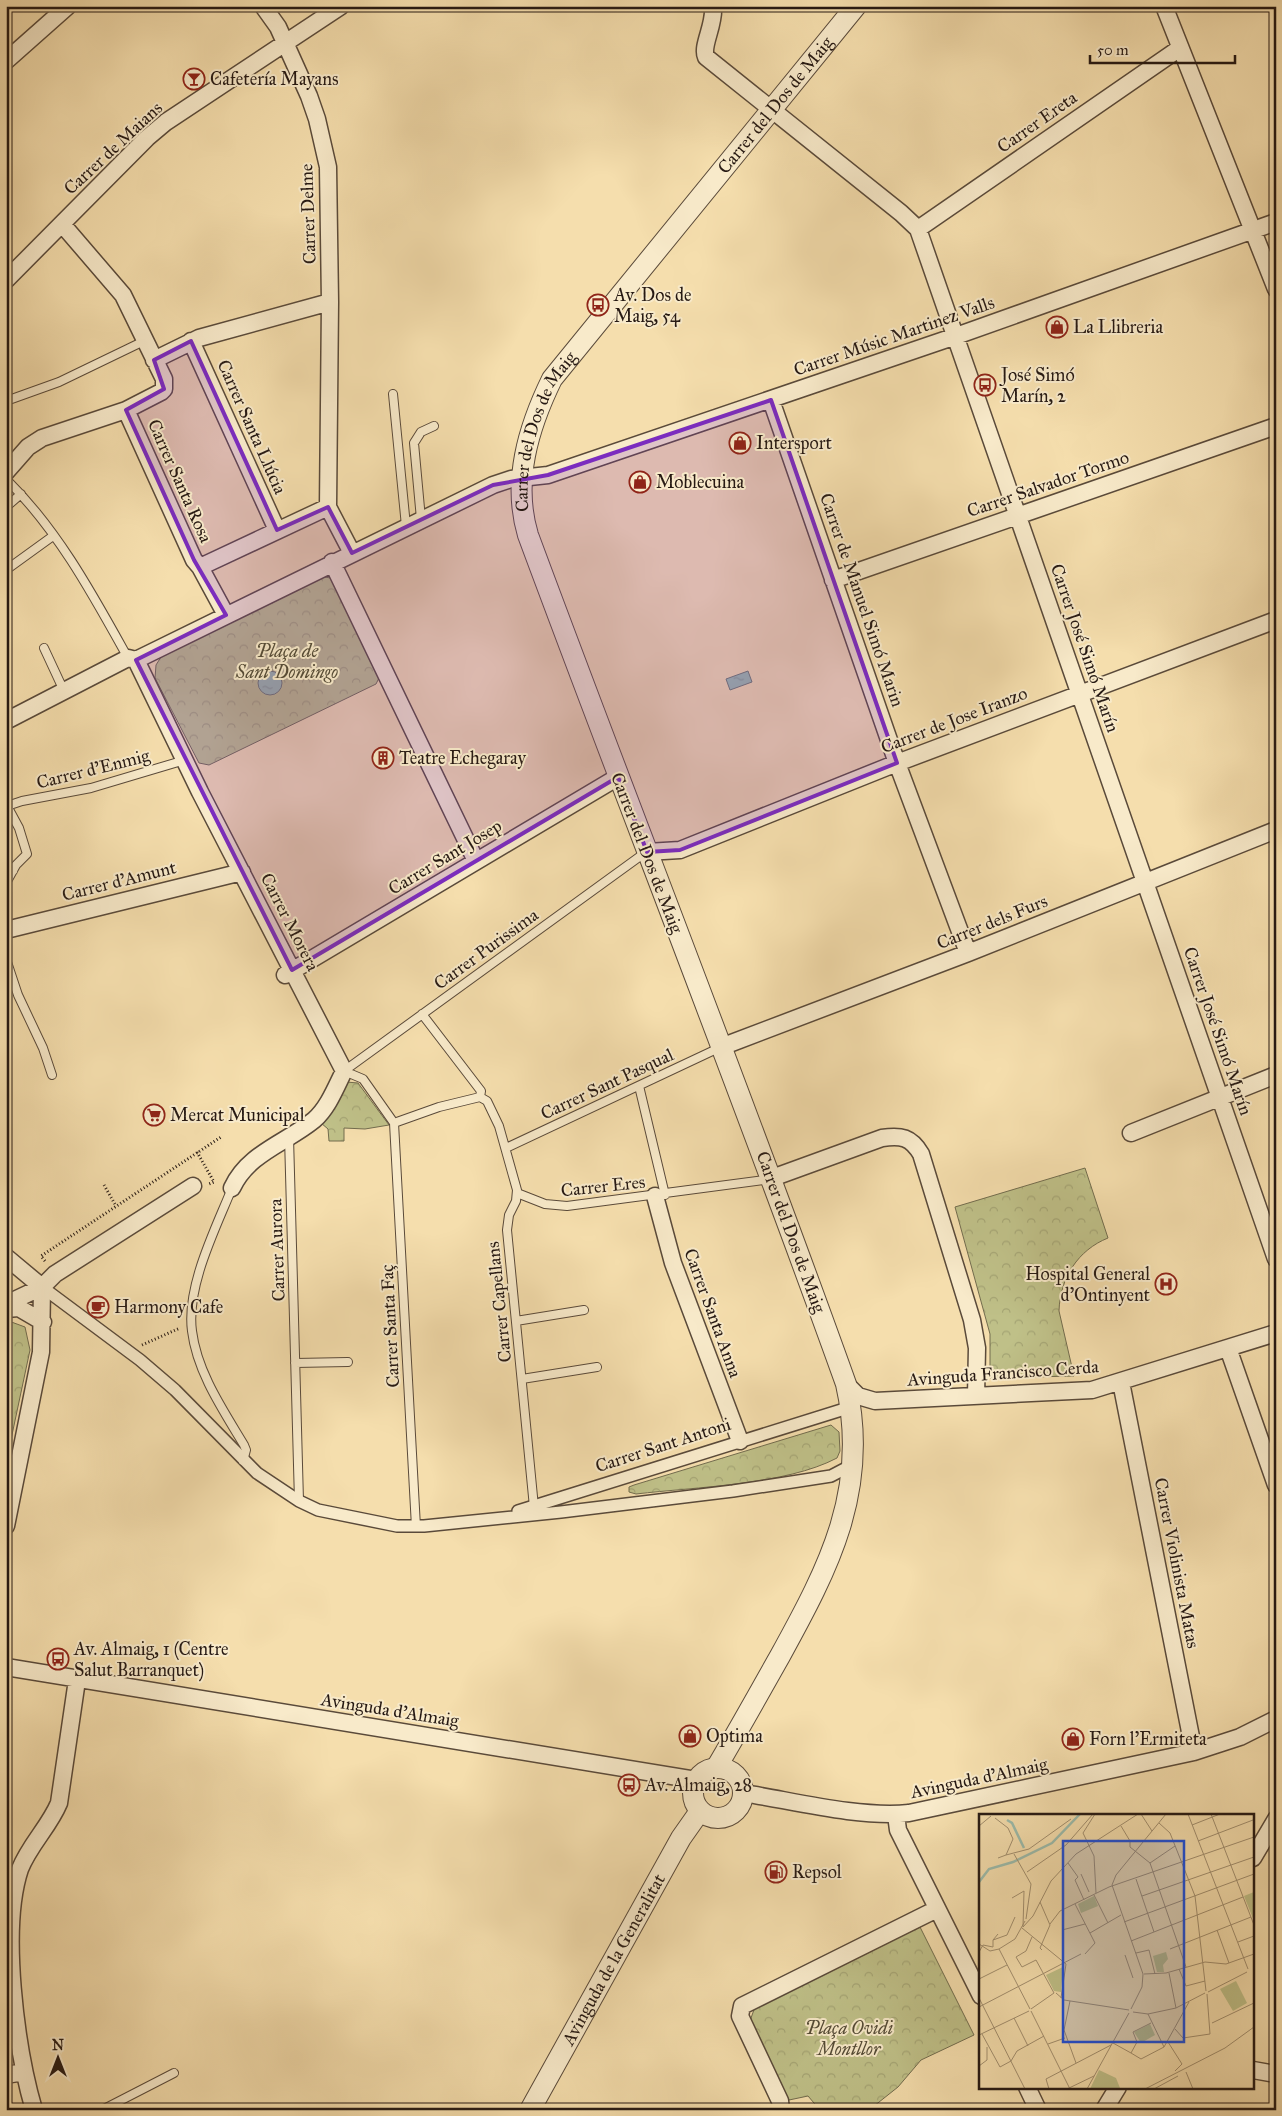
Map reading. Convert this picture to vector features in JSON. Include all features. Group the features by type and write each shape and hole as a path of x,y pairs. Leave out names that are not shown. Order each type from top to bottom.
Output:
{"street":[{"path":"6,61 68,6"},
{"name":"Carrer Delme","path":"264,6 278,27 283,43 309,96 327,157 330,187 328,507 352,553"},
{"name":"Carrer de Maians","path":"6,280 147,138 166,122 341,6"},
{"path":"713,6 713,24 701,46 706,57 918,229"},
{"name":"Carrer del Dos de Maig","path":"716,1768 818,1586 843,1522 852,1465 852,1413 846,1384 772,1178 618,777 528,535 522,512 522,478 534,422 552,379 856,6"},
{"path":"1164,6 1251,230 1276,288"},
{"name":"Carrer Ereta","path":"918,229 1180,48"},
{"name":"Carrer Músic Martinez Valls","path":"352,553 493,485 522,478 548,475 772,400 1276,222"},
{"path":"62,224 119,289 154,360 191,341 330,302"},
{"name":"Carrer José Simó Marín","path":"918,229 1276,1259"},
{"name":"Carrer Santa Llúcia","path":"191,341 277,530"},
{"name":"Carrer Santa Rosa","path":"6,472 28,447 42,438 126,410 161,392 164,388 164,379 154,360"},
{"name":"Carrer de Manuel Simó Marin","path":"772,400 897,763 968,953"},
{"name":"Carrer Santa Rosa","path":"126,410 194,560 200,567 226,615"},
{"name":"Carrer Salvador Tormo","path":"833,580 1276,426"},
{"name":"Carrer Santa Rosa","path":"200,567 328,507"},
{"path":"6,721 64,691 352,553"},
{"path":"332,562 476,861"},
{"name":"Carrer de Jose Iranzo","path":"647,852 680,850 897,763 1276,620"},
{"path":"132,659 185,760"},
{"name":"Carrer Morera","path":"185,760 242,872 288,973 344,1071"},
{"name":"Carrer Sant Josep","path":"288,973 618,777"},
{"name":"Carrer dels Furs","path":"721,1046 968,953 1276,830"},
{"name":"Carrer d'Amunt","path":"6,930 138,896 242,872"},
{"path":"232,1188 243,1169 289,1135 301,1129 320,1113 344,1071"},
{"path":"1131,1133 1276,1075"},
{"path":"772,1178 892,1136 910,1139 921,1154 975,1333 976,1396"},
{"path":"6,1304 42,1287 55,1274 193,1186"},
{"name":"Carrer Santa Anna","path":"660,1195 673,1263 740,1441"},
{"path":"6,1257 42,1287 43,1322 41,1352 6,1526"},
{"name":"Carrer Sant Antoni","path":"42,1287 128,1351 190,1403 243,1461 258,1474 299,1501 327,1512 397,1526 416,1527 562,1512 789,1482 839,1474 852,1465"},
{"path":"6,1309 19,1308 29,1311 43,1322"},
{"name":"Avinguda Francisco Cerda","path":"846,1384 858,1396 875,1401 1092,1390 1276,1333"},
{"path":"1228,1348 1276,1485"},
{"name":"Carrer Violinista Matas","path":"1121,1382 1194,1752"},
{"path":"852,1413 860,1407 875,1401"},
{"name":"Carrer Sant Antoni","path":"488,1519 740,1441 852,1413"},
{"name":"Avinguda d'Almaig","path":"6,1667 696,1780"},
{"path":"34,2110 24,2072 11,1983 10,1936 12,1899 20,1869 27,1854 55,1813 59,1803 77,1680"},
{"name":"Avinguda d'Almaig","path":"743,1793 854,1811 896,1814 930,1809 1194,1752 1240,1737 1276,1719"},
{"path":"716,1768 732,1772 738,1778 743,1793 737,1809 731,1814 715,1818 700,1811 692,1796 696,1780 708,1770 716,1768"},
{"name":"Avinguda de la Generalitat","path":"530,2110 681,1838 700,1811"},
{"path":"896,1814 898,1830 979,1992"},
{"path":"1254,1856 1276,1819"},
{"path":"781,2110 780,2101 740,2016 742,2006 937,1909"},
{"path":"1254,2070 1276,2074"},
{"path":"6,2075 24,2072"},
{"path":"1027,2088 1038,2110"},
{"path":"1104,2110 1117,2088"}],"lane":[{"path":"6,401 59,382 144,341"},
{"path":"393,394 413,522"},
{"path":"413,522 414,443 421,432 434,426"},
{"path":"6,479 21,494 74,563 132,659"},
{"path":"6,507 21,494"},
{"path":"6,570 53,536"},
{"path":"44,648 64,691"},
{"name":"Carrer d'Enmig","path":"7,805 86,790 185,760"},
{"path":"6,883 18,862 27,854 21,834 7,805"},
{"name":"Carrer Purissima","path":"344,1071 647,852"},
{"path":"6,862 13,871"},
{"path":"6,959 18,996 43,1048 52,1074"},
{"path":"422,1014 480,1091 483,1099 495,1115 506,1148 517,1193"},
{"name":"Carrer Sant Pasqual","path":"506,1148 721,1046"},
{"path":"344,1071 363,1079 394,1123 438,1107 483,1099"},
{"name":"Carrer Eres","path":"639,1086 660,1195"},
{"name":"Carrer Santa Faç","path":"394,1123 416,1527"},
{"name":"Carrer Aurora","path":"289,1135 299,1501"},
{"name":"Carrer Eres","path":"517,1193 545,1204 567,1206 660,1195 772,1178"},
{"path":"232,1188 214,1230 197,1284 191,1323 202,1370 246,1450 243,1461"},
{"name":"Carrer Capellans","path":"517,1193 509,1215 507,1230 534,1506"},
{"path":"516,1321 584,1310"},
{"path":"295,1363 348,1362"},
{"path":"522,1379 597,1367"},
{"path":"102,2110 174,2073"}],"path":[{"path":"73,1233 221,1137"},
{"path":"104,1185 116,1206"},
{"path":"128,1351 191,1323"}],"highlighted area":[{"path":"191,341 277,530 328,507 352,553 493,485 548,475 771,400 897,763 680,850 647,852 618,777 292,970 136,660 226,615 194,560 126,410 164,389 154,360"}],"green space":[{"name":"Plaça de Sant Domingo","path":"324,577 331,578 379,678 376,684 209,765 199,763 155,678 156,665 161,657"},
{"path":"346,1082 358,1083 389,1125 365,1129 344,1128 344,1141 329,1141 328,1129 321,1123"},
{"path":"1085,1168 1108,1238 1097,1243 1080,1258 1067,1277 1060,1299 1059,1311 1074,1376 990,1378 990,1334 955,1207"},
{"path":"6,1320 25,1327 30,1350 6,1463"},
{"path":"831,1425 839,1432 840,1451 837,1458 816,1467 792,1474 740,1484 636,1494 629,1492 629,1487 634,1485"},
{"name":"Plaça Ovidi Montllor","path":"920,1927 974,2035 921,2060 898,2087 869,2110 820,2110 808,2096 789,2100 753,2029 751,2018 755,2007"}],"water":[{"path":"270,671 279,674 282,683 279,692 270,695 261,692 258,683 261,674"},
{"path":"748,671 752,682 730,690 726,679"}],"place":[{"name":"Cafetería Mayans","path":"194,79"},
{"name":"Av. Dos de Maig, 54","path":"598,305"},
{"name":"La Llibreria","path":"1057,327"},
{"name":"José Simó Marín, 2","path":"985,385"},
{"name":"Intersport","path":"740,443"},
{"name":"Moblecuina","path":"640,482"},
{"name":"Teatre Echegaray","path":"383,758"},
{"name":"Mercat Municipal","path":"154,1115"},
{"name":"Hospital General d'Ontinyent","path":"1166,1284"},
{"name":"Harmony Cafe","path":"98,1307"},
{"name":"Av. Almaig, 1 (Centre Salut Barranquet)","path":"58,1659"},
{"name":"Optima","path":"690,1736"},
{"name":"Forn l'Ermiteta","path":"1073,1739"},
{"name":"Av. Almaig, 28","path":"629,1785"},
{"name":"Repsol","path":"776,1872"}]}
